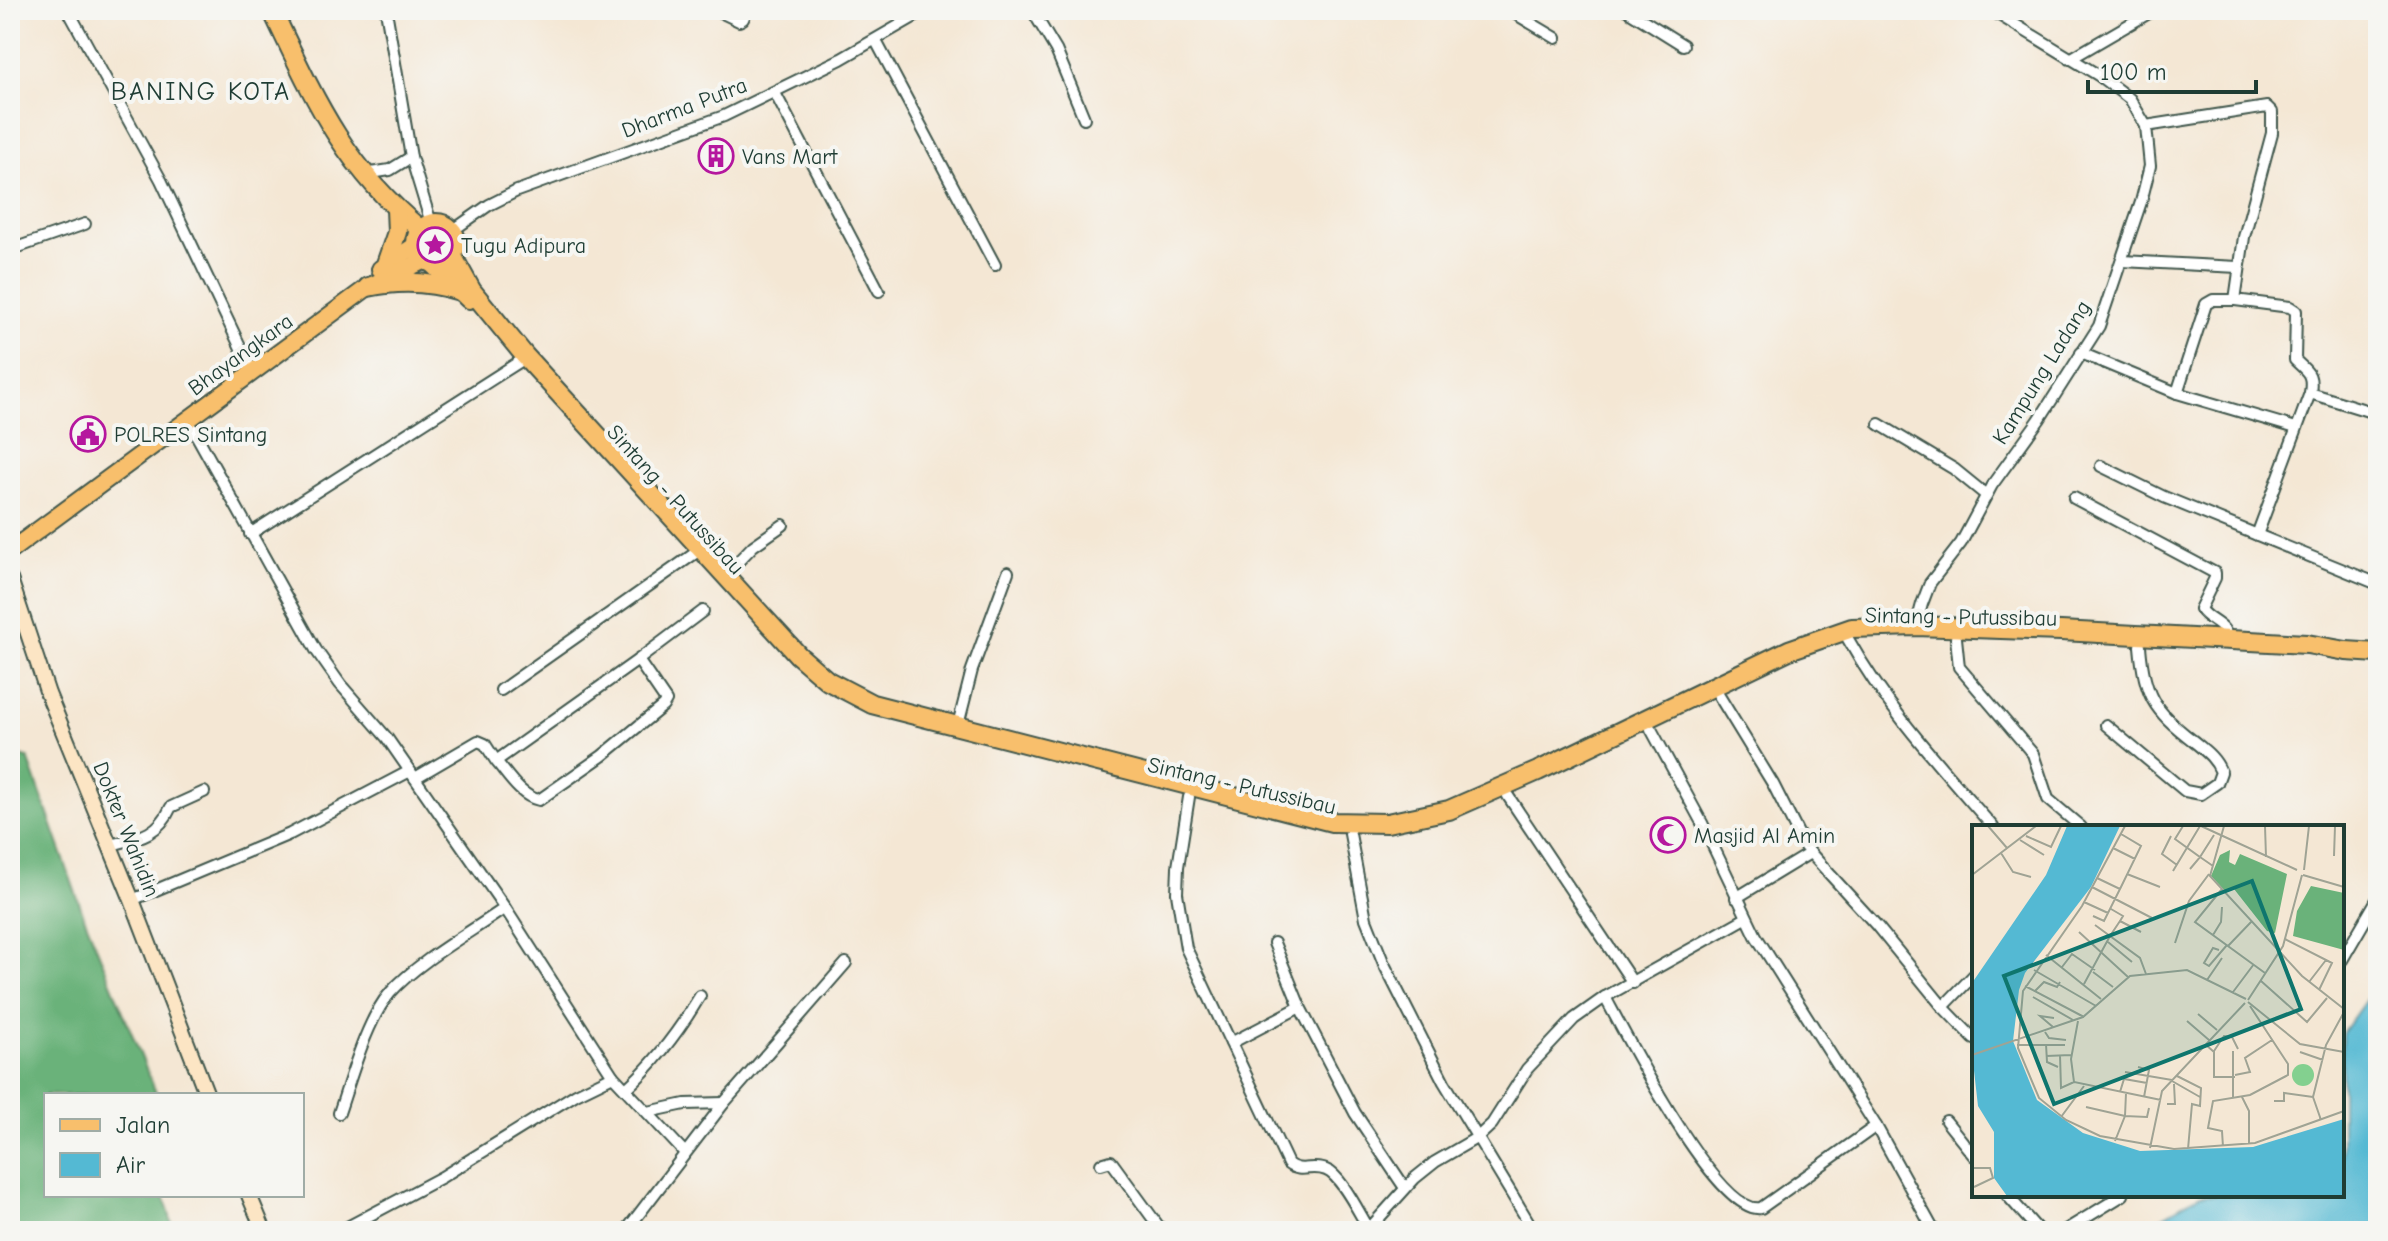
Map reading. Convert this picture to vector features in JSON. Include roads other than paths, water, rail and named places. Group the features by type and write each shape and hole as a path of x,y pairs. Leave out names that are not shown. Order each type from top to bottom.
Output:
{"highway":[{"name":"Sintang - Putussibau","path":"272,10 330,126 364,174 425,244 519,362 801,673 847,705 895,722 1332,822 1359,824 1398,821 1449,810 1716,691 1848,639 1872,636 1956,638 2307,655 2346,651"},
{"path":"386,264 397,232 396,209"},
{"path":"442,224 452,231 456,243 452,255 440,263 425,244 442,224"},
{"name":"Sintang - Putussibau","path":"452,255 472,291 525,356 798,655 828,681 872,704 1016,742 1189,797 1300,825 1350,834 1405,830 1431,824 1508,796 1651,729 1789,650 1840,630 1868,626 1916,626 2316,645 2378,653"},
{"path":"368,287 415,282 463,292"}],"main road":[{"name":"Bhayangkara","path":"10,538 386,264 425,244"},
{"name":"Bhayangkara","path":"10,551 425,244"}],"street":[{"path":"68,10 161,180 249,365"},
{"path":"386,10 425,244"},
{"path":"716,10 741,21 747,10"},
{"path":"1032,10 1056,50 1084,118"},
{"path":"1509,10 1556,38"},
{"path":"1627,10 1683,45"},
{"path":"1991,10 2098,75 2130,99 2146,126 2250,109 2270,109 2272,133 2238,267 2235,300"},
{"path":"2070,59 2154,10"},
{"name":"Dharma Putra","path":"452,231 489,205 517,191 724,116 775,93 876,41 921,11"},
{"path":"876,41 995,265"},
{"path":"775,93 879,291"},
{"name":"Kampung Ladang","path":"1916,626 1930,583 1961,543 1986,495 2099,326 2147,183 2150,155 2146,126"},
{"path":"364,174 390,170 411,157"},
{"path":"10,250 85,224"},
{"path":"2122,261 2238,267"},
{"path":"2177,393 2206,304 2213,300 2235,300 2290,307 2296,311 2294,355 2295,360 2308,370 2310,393 2257,535"},
{"path":"2081,353 2177,393 2296,428"},
{"path":"250,534 519,362"},
{"path":"2310,393 2378,414"},
{"path":"188,420 330,670 387,738 505,908 613,1076 685,1153"},
{"path":"1879,424 1954,469 1986,495"},
{"path":"2101,466 2164,497 2378,584"},
{"path":"2074,498 2215,573 2200,609 2223,627 2228,640"},
{"path":"726,574 753,546 783,525"},
{"path":"501,690 694,554"},
{"path":"958,725 972,670 1008,572"},
{"name":"Dokter Wahidin","path":"10,579 48,694 206,1093"},
{"path":"496,761 703,611"},
{"path":"1956,638 1959,667 2033,754 2048,799 2079,825"},
{"path":"1848,639 1903,722 1991,825"},
{"path":"2106,725 2185,791 2201,794 2217,783 2221,772 2214,758 2172,725 2146,689 2140,646"},
{"path":"132,900 290,834 478,741 485,744 519,789 539,800 548,796 663,706 666,701 662,693 638,660"},
{"path":"1716,691 1773,784 1810,853 1868,915 1943,1007 1972,1037"},
{"path":"1651,729 1702,823 1746,918 1876,1126 1934,1231"},
{"path":"110,845 149,833 165,822 171,807 204,792"},
{"path":"1508,796 1633,983"},
{"path":"1189,797 1178,867 1180,920 1186,948 1288,1164 1302,1171 1317,1169 1331,1173 1369,1230 1405,1188 1435,1162 1478,1137 1492,1124 1535,1061 1574,1019 1605,997 1746,918"},
{"path":"1350,834 1366,919 1379,953 1444,1082 1534,1231"},
{"path":"1736,898 1810,853"},
{"path":"2344,957 2378,898"},
{"path":"339,1113 374,1017 390,992 421,966 505,908"},
{"path":"1274,943 1300,1007 1355,1113 1405,1188"},
{"path":"626,1231 724,1103 846,963"},
{"path":"1943,1007 1972,977"},
{"path":"626,1089 653,1064 682,1027 700,996"},
{"path":"1605,997 1657,1092 1711,1174 1746,1206 1761,1208 1876,1126"},
{"path":"1231,1043 1300,1007"},
{"path":"340,1231 442,1177 576,1094 613,1076"},
{"path":"648,1112 685,1104 724,1103"},
{"path":"1946,1121 1972,1154"},
{"path":"1101,1164 1111,1161 1158,1229"},
{"path":"250,1197 264,1231"},
{"path":"2009,1197 2039,1231"},
{"path":"2064,1231 2119,1197"}],"water":[{"path":"2378,983 2378,1231 2137,1231 2196,1197 2344,1197 2344,1030"}],"place":[{"name":"Vans Mart","path":"716,156"},
{"name":"Tugu Adipura","path":"435,245"},
{"name":"POLRES Sintang","path":"88,434"},
{"name":"Masjid Al Amin","path":"1668,835"}],"district":[{"name":"BANING KOTA","path":"201,91"}]}
